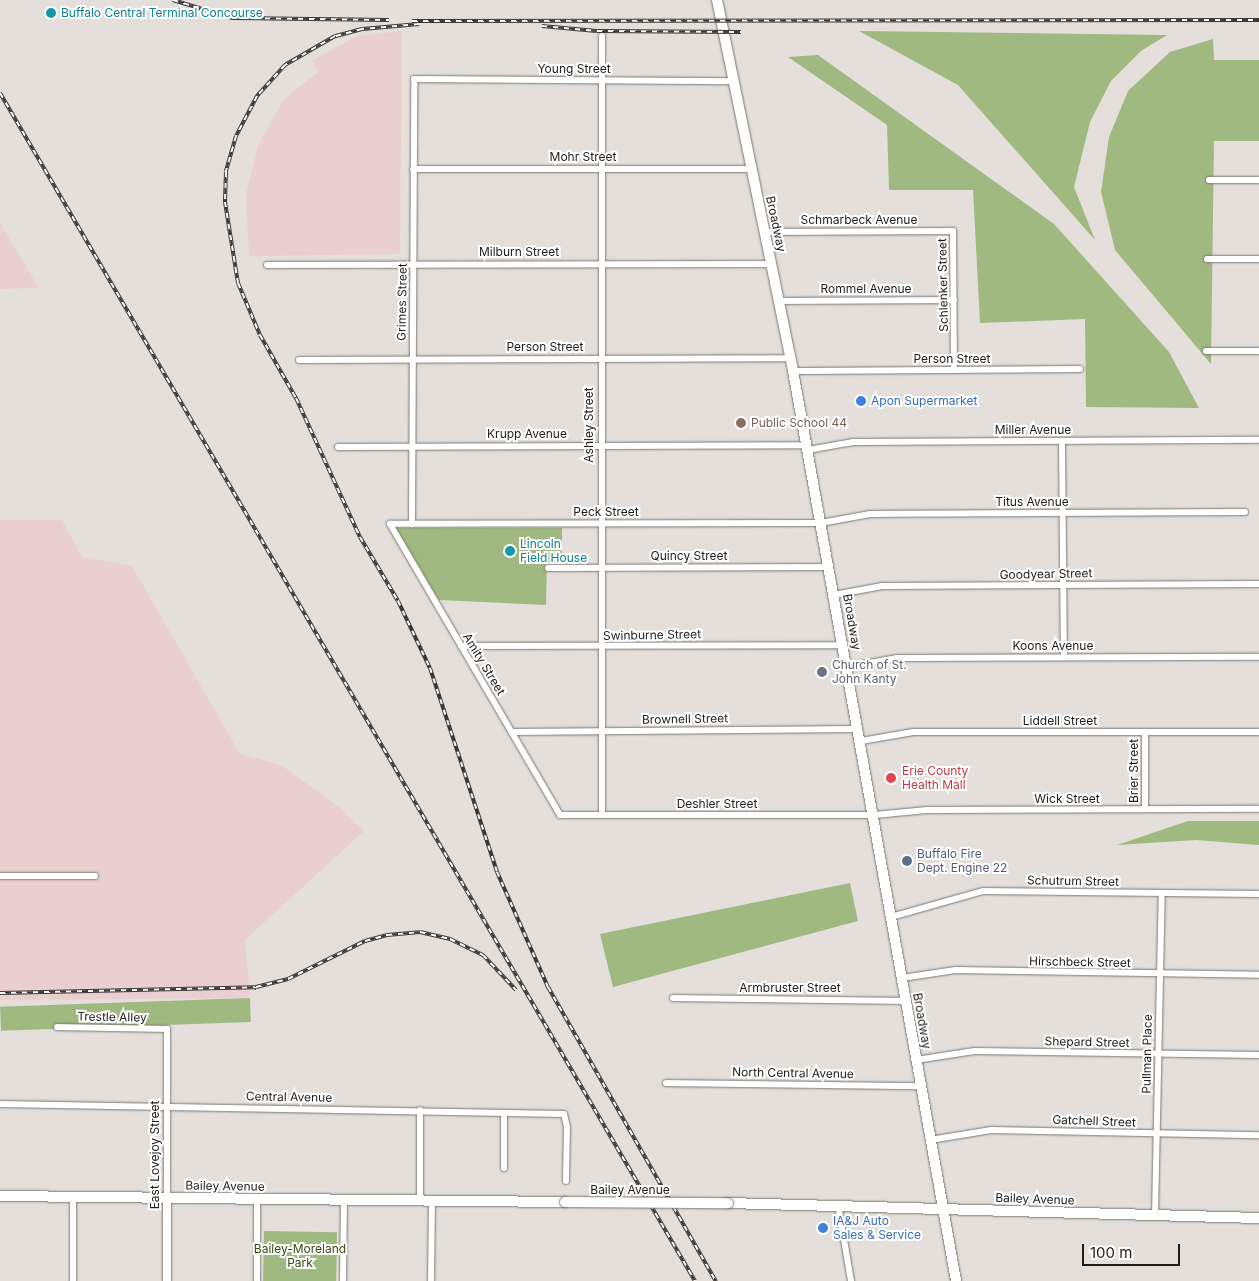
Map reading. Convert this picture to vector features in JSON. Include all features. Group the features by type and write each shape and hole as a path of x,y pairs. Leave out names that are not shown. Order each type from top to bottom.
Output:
{"main road":[{"name":"Broadway","path":"717,0 791,358 875,815 920,1086 956,1281"},
{"name":"Bailey Avenue","path":"0,1196 838,1204 1259,1218"}],"street":[{"name":"Ashley Street","path":"602,36 600,647 602,815"},
{"name":"Young Street","path":"414,79 733,81"},
{"name":"Grimes Street","path":"412,524 414,79"},
{"name":"Mohr Street","path":"413,169 752,169"},
{"path":"1209,180 1259,180"},
{"name":"Schmarbeck Avenue","path":"765,232 953,231"},
{"name":"Schlenker Street","path":"953,231 954,370"},
{"path":"1207,260 1259,259"},
{"name":"Milburn Street","path":"266,265 771,264"},
{"name":"Rommel Avenue","path":"779,301 954,300"},
{"path":"1206,351 1259,351"},
{"name":"Person Street","path":"299,360 791,358"},
{"name":"Person Street","path":"793,371 1080,370"},
{"name":"Miller Avenue","path":"807,448 853,442 1259,440"},
{"path":"1062,441 1064,657"},
{"name":"Krupp Avenue","path":"338,447 601,445 807,448"},
{"name":"Titus Avenue","path":"821,523 870,514 1245,512"},
{"name":"Peck Street","path":"390,524 821,523"},
{"name":"Amity Street","path":"390,524 560,815"},
{"name":"Quincy Street","path":"548,568 829,567"},
{"name":"Goodyear Street","path":"834,594 882,586 1259,584"},
{"name":"Swinburne Street","path":"461,646 843,645"},
{"name":"Koons Avenue","path":"847,667 897,658 1259,657"},
{"name":"Brownell Street","path":"512,732 859,729"},
{"name":"Liddell Street","path":"861,741 914,732 1259,732"},
{"name":"Brier Street","path":"1145,732 1145,810"},
{"name":"Wick Street","path":"875,815 927,810 1259,809"},
{"name":"Deshler Street","path":"560,815 875,815"},
{"path":"0,876 95,876"},
{"name":"Schutrum Street","path":"891,917 983,891 1259,894"},
{"name":"Pullman Place","path":"1155,1215 1162,894"},
{"name":"Hirschbeck Street","path":"902,978 955,970 1259,976"},
{"name":"Armbruster Street","path":"674,998 906,1001"},
{"name":"Trestle Alley","path":"57,1027 167,1029"},
{"name":"East Lovejoy Street","path":"167,1029 167,1281"},
{"name":"Shepard Street","path":"916,1060 974,1051 1259,1055"},
{"name":"North Central Avenue","path":"666,1083 920,1086"},
{"name":"Central Avenue","path":"0,1104 564,1114 567,1127 566,1181"},
{"path":"420,1110 420,1201"},
{"path":"504,1113 504,1168"},
{"name":"Gatchell Street","path":"930,1140 991,1130 1259,1135"},
{"path":"73,1197 73,1281"},
{"path":"257,1199 257,1281"},
{"path":"343,1281 344,1200"},
{"path":"431,1281 432,1201"},
{"path":"838,1204 851,1281"}],"shaded area":[{"path":"402,31 400,254 249,256 246,195 258,145 284,99 318,72 312,61 357,36"},
{"path":"0,223 39,288 0,289"},
{"path":"0,520 62,520 82,557 132,566 240,754 281,765 340,808 364,831 245,940 250,998 0,1000"}],"green space":[{"path":"859,31 1167,35 1141,51 1111,81 1090,122 1074,187 1095,240 958,85"},
{"path":"1213,39 1214,60 1259,60 1259,141 1214,141 1211,364 1115,250 1101,192 1109,137 1128,91 1170,52"},
{"path":"818,55 1054,224 1169,352 1199,408 1086,407 1085,319 980,323 973,190 889,190 887,125 788,57"},
{"path":"396,528 562,528 562,563 547,563 546,605 439,600"},
{"path":"1188,821 1259,821 1259,845 1196,840 1117,845"},
{"path":"850,883 858,921 613,987 600,934"},
{"path":"250,998 251,1022 1,1031 0,1007"},
{"name":"Bailey-Moreland Park","path":"264,1231 337,1232 336,1281 263,1281"}],"railway":[{"path":"173,0 232,18 389,20"},
{"path":"412,21 1259,20"},
{"path":"419,24 362,29 335,36 285,65 257,96 236,136 226,172 225,202 238,283 260,335 296,398 360,537 398,601 430,668 497,872 548,987 716,1281"},
{"path":"542,26 597,31 741,32"},
{"path":"0,93 695,1281"},
{"path":"0,993 256,987 288,979 365,941 387,935 420,932 450,939 483,955 516,990"}],"place":[{"name":"Buffalo Central Terminal Concourse","path":"51,13"},
{"name":"Apon Supermarket","path":"861,401"},
{"name":"Public School 44","path":"741,423"},
{"name":"Lincoln Field House","path":"510,551"},
{"name":"Church of St. John Kanty","path":"822,672"},
{"name":"Erie County Health Mall","path":"891,778"},
{"name":"Buffalo Fire Dept. Engine 22","path":"907,861"},
{"name":"IA&J Auto Sales & Service","path":"823,1228"}]}
